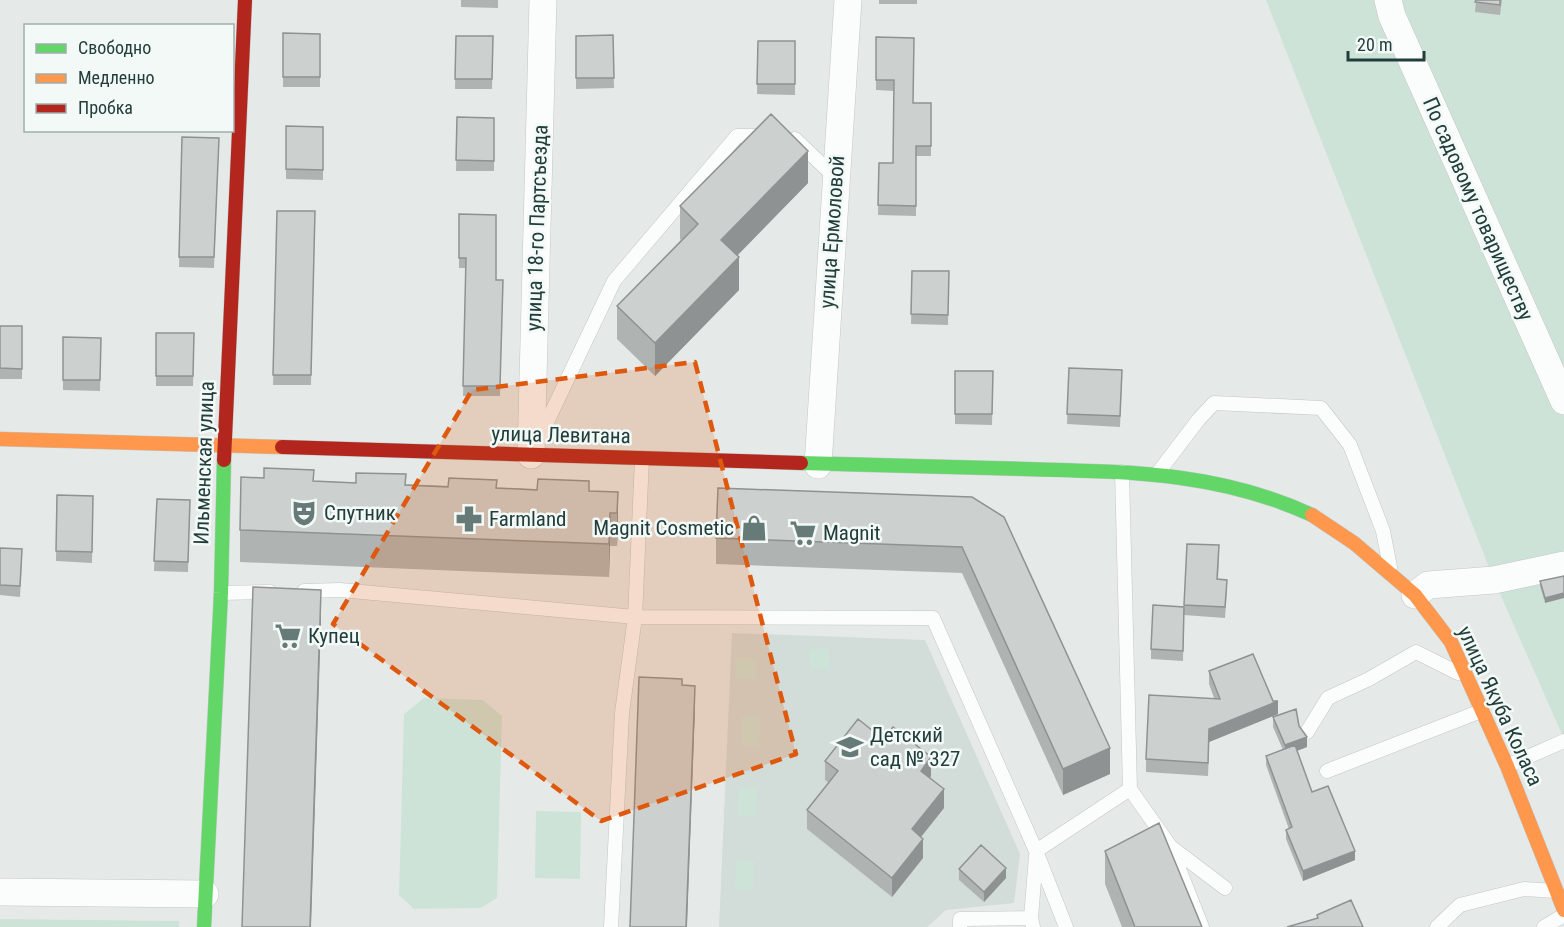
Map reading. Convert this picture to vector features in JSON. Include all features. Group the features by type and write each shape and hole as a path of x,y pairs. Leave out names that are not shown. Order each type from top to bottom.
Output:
{"street":[{"name":"Ильменская улица","path":"204,927 221,593 224,447 245,0"},
{"name":"улица 18-го Партсъезда","path":"531,455 543,0"},
{"name":"улица Ермоловой","path":"818,465 848,0"},
{"name":"По садовому товариществу","path":"1390,8 1564,401"},
{"name":"улица Левитана","path":"0,439 818,465 1122,472"},
{"name":"улица Якуба Коласа","path":"1122,472 1202,479 1277,499 1318,518 1354,543 1415,595 1452,642 1507,766 1559,891 1564,910"},
{"path":"1415,595 1428,585 1494,580 1564,565"},
{"path":"0,891 204,894"}],"lane":[{"path":"531,455 615,281 737,136 790,135 835,177"},
{"path":"1157,475 1199,419 1214,403 1321,408 1350,445 1383,531 1391,575"},
{"path":"611,927 622,713 635,617 642,458"},
{"path":"1122,472 1130,789 1170,846 1202,927"},
{"path":"221,593 340,590 635,617 933,618 1036,851 1066,927"},
{"path":"1307,732 1328,698 1369,680 1416,652 1467,677"},
{"path":"1327,771 1481,711"},
{"path":"1507,766 1564,741"},
{"path":"1036,851 1130,789"},
{"path":"1170,846 1226,888"},
{"path":"960,927 960,919 1032,922 1036,851"},
{"path":"1437,927 1460,905 1524,889 1559,891"},
{"path":"1545,927 1564,915"}],"highlighted area":[{"path":"695,362 796,754 601,821 333,624 472,390"}],"shaded area":[{"name":"Детский сад № 327","path":"732,633 925,640 1020,854 1014,903 946,910 927,927 719,927"}],"green space":[{"path":"1266,0 1564,0 1564,739 1494,580"},
{"path":"829,648 830,669 810,669 809,649"},
{"path":"737,658 756,659 756,679 736,679"},
{"path":"424,698 483,700 502,716 497,898 481,908 414,909 399,895 404,714"},
{"path":"742,716 760,717 759,746 741,745"},
{"path":"739,787 757,788 756,817 737,816"},
{"path":"536,811 581,812 580,879 535,878"},
{"path":"736,860 754,861 753,890 735,889"},
{"path":"0,919 179,921 179,927 0,927"}],"building":[{"path":"1476,0 1500,0 1500,5 1475,2"},
{"path":"283,33 320,34 320,77 283,77"},
{"path":"613,35 614,78 576,78 576,36"},
{"path":"456,36 493,36 492,79 455,79"},
{"path":"876,37 914,38 913,103 931,103 931,146 916,146 916,206 878,205 879,163 893,163 894,80 876,80"},
{"path":"758,41 795,41 795,84 757,84"},
{"path":"771,114 808,151 721,240 739,257 655,343 617,306 698,224 680,206"},
{"path":"457,117 494,118 494,161 456,160"},
{"path":"286,126 323,127 323,170 286,169"},
{"path":"182,137 219,138 214,257 179,257"},
{"path":"277,211 315,211 311,375 273,375"},
{"path":"459,214 496,215 496,280 503,280 500,386 463,386 466,258 459,258"},
{"path":"912,271 949,271 948,315 911,314"},
{"path":"0,326 22,326 22,369 0,368"},
{"path":"156,333 194,333 193,376 156,376"},
{"path":"63,337 101,338 100,380 63,380"},
{"path":"1069,368 1122,370 1120,416 1067,414"},
{"path":"955,371 993,371 992,414 955,414"},
{"path":"264,468 314,470 313,481 356,483 356,473 406,474 405,485 448,487 449,478 497,480 496,488 537,490 538,479 589,481 589,491 618,492 617,513 610,513 609,544 240,530 241,477 264,478"},
{"path":"718,488 972,497 1004,517 1110,748 1063,769 962,547 716,538"},
{"path":"57,495 93,496 92,552 56,551"},
{"path":"157,499 190,500 188,562 154,561"},
{"path":"1187,544 1219,545 1217,579 1227,580 1225,607 1184,605"},
{"path":"0,548 22,549 20,586 0,585"},
{"path":"1564,576 1564,593 1545,598 1540,581"},
{"path":"253,587 321,590 310,927 242,927"},
{"path":"1153,605 1184,607 1183,651 1151,649"},
{"path":"1253,654 1273,701 1278,701 1209,729 1208,763 1146,759 1149,695 1220,699 1209,671"},
{"path":"639,677 682,679 682,685 695,686 686,927 630,927"},
{"path":"1296,709 1299,726 1307,737 1285,745 1273,717"},
{"path":"858,719 883,739 893,727 931,757 921,771 944,789 912,829 923,839 892,878 807,810 838,771 825,761"},
{"path":"1295,745 1312,792 1328,786 1355,851 1303,871 1286,830 1292,827 1266,756"},
{"path":"1159,823 1202,927 1135,927 1105,851"},
{"path":"981,845 1006,868 984,892 959,869"},
{"path":"1351,900 1363,927 1287,927 1318,918 1317,915"}],"traffic: fast":[{"path":"204,927 221,593 224,460"},
{"path":"801,463 1135,473 1206,482 1241,490 1312,515"}],"traffic: slow":[{"path":"0,439 282,447"},
{"path":"1312,515 1354,543 1415,595 1451,642 1507,766 1564,910"}],"traffic: jam":[{"path":"224,460 245,0"},
{"path":"282,447 801,463"}],"place":[{"name":"Спутник","path":"304,513"},
{"name":"Farmland","path":"469,519"},
{"name":"Magnit Cosmetic","path":"754,528"},
{"name":"Magnit","path":"803,533"},
{"name":"Купец","path":"288,636"},
{"name":"Детский сад № 327","path":"850,747"}]}
